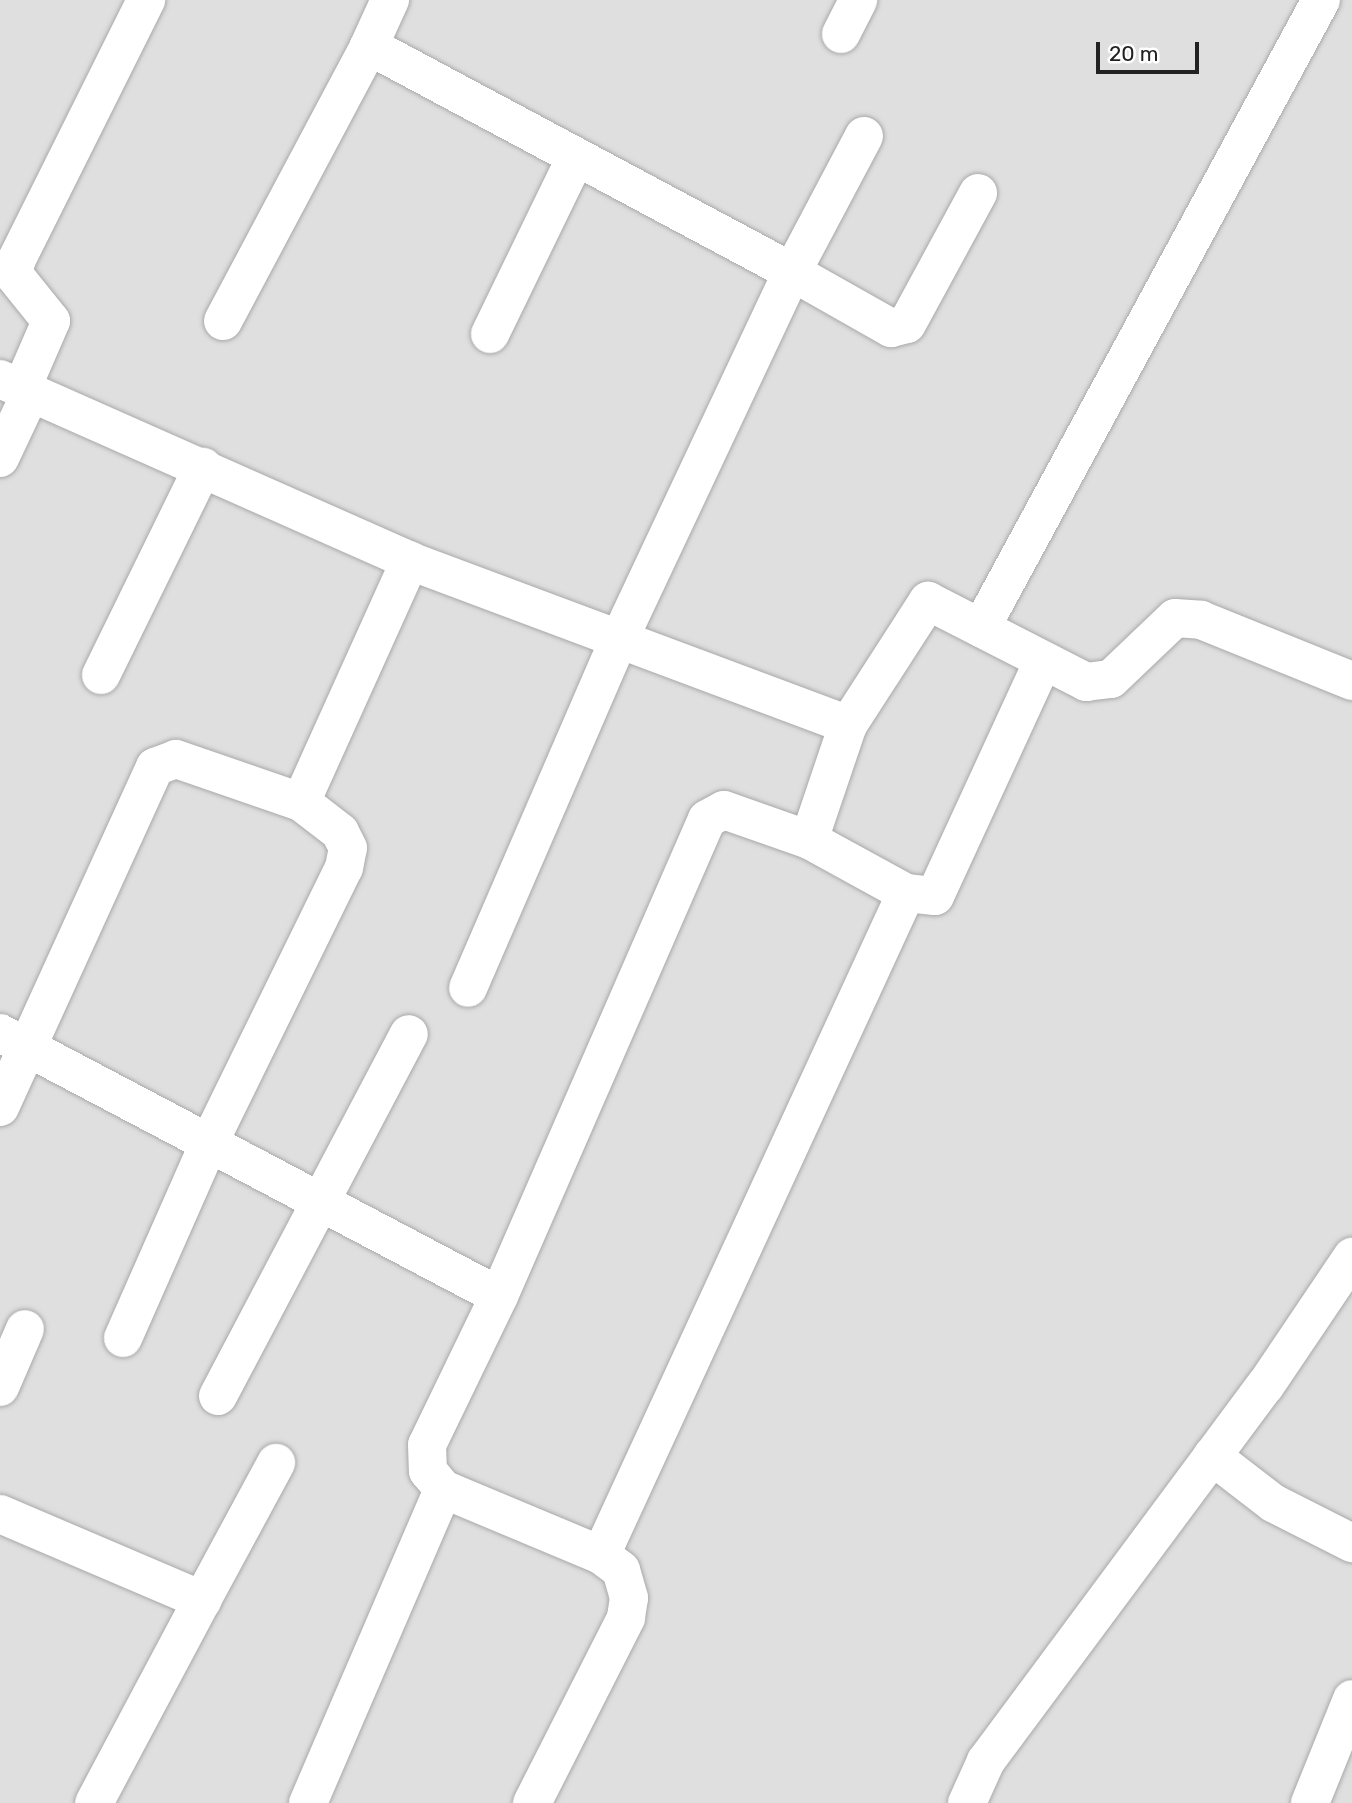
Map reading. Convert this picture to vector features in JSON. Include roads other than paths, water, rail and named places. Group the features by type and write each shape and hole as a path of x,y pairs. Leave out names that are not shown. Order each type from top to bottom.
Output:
{"street":[{"path":"0,458 18,386 51,321 14,275 16,261 146,0"},
{"path":"223,321 369,46 390,0"},
{"path":"841,34 858,0"},
{"path":"981,628 1321,0"},
{"path":"369,46 900,328 978,192"},
{"path":"468,989 619,639 792,272 863,136"},
{"path":"490,334 576,157"},
{"path":"18,386 410,561 848,726"},
{"path":"101,675 203,467"},
{"path":"301,802 410,561"},
{"path":"809,840 848,726 928,601 1042,663 1086,682 1111,679 1175,618 1201,620 1352,681"},
{"path":"532,1803 626,1618 629,1598 621,1570 601,1555 443,1489 428,1471 427,1445 499,1296 707,819 724,810 809,840 906,893 934,896 1042,663"},
{"path":"0,1107 13,1040 164,759 301,802 340,832 348,848 344,868 210,1141 123,1338"},
{"path":"601,1555 906,893"},
{"path":"218,1395 324,1201 409,1034"},
{"path":"13,1040 324,1201 499,1296"},
{"path":"967,1803 993,1751 1212,1456 1352,1256"},
{"path":"0,1387 25,1329"},
{"path":"1212,1456 1273,1503 1352,1543"},
{"path":"94,1803 275,1463"},
{"path":"308,1803 443,1489"},
{"path":"0,1514 202,1600"},
{"path":"1310,1803 1352,1699"}]}
